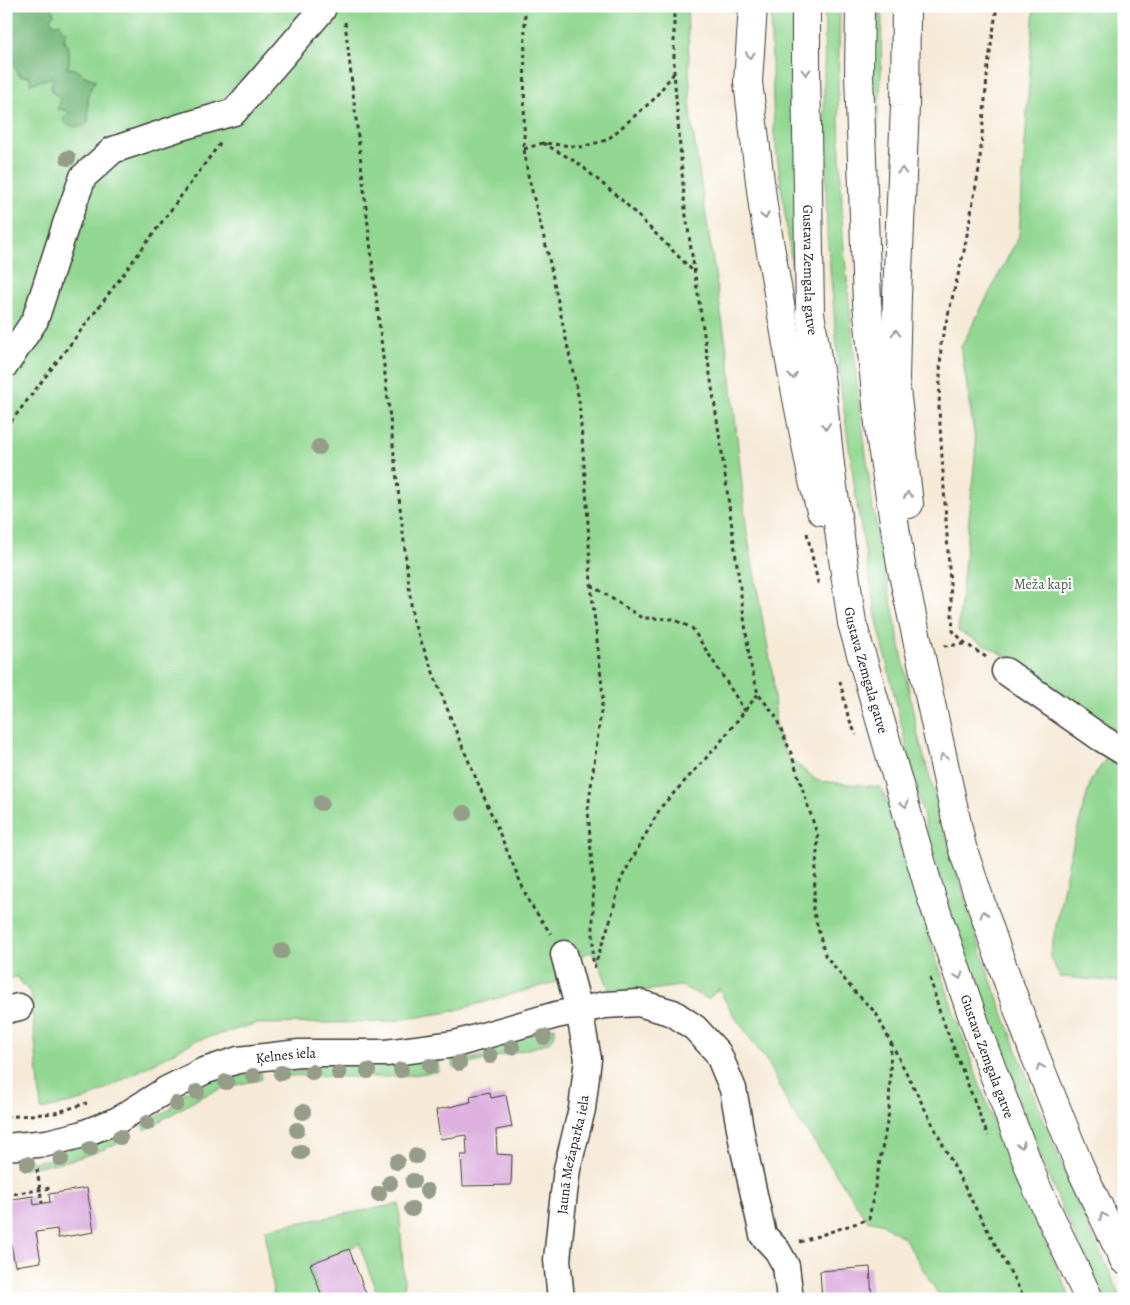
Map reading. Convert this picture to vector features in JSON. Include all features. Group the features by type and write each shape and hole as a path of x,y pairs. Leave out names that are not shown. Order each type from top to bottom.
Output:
{"main road":[{"path":"753,6 748,82 763,206 813,481 852,623"},
{"name":"Gustava Zemgala gatve","path":"806,6 810,313 852,623 932,899 979,1035 1037,1188 1089,1299"},
{"path":"860,6 859,74 867,303 882,444 901,565 962,846 1033,1050 1079,1165 1124,1260"},
{"path":"906,6 905,106 895,380 909,499 919,648"}],"street":[{"path":"6,364 34,320 83,177 113,150 234,112 322,10 334,11"},
{"path":"1005,671 1124,752"},
{"name":"Jaunā Mežaparka iela","path":"560,1299 558,1260 562,1210 567,1170 582,1109 588,1059 579,1010 564,954"},
{"name":"Ķelnes iela","path":"6,1147 47,1144 80,1135 118,1120 166,1090 204,1071 238,1060 299,1053 386,1054 454,1044 579,1010 605,1005 639,1003 673,1014 696,1028 718,1053 733,1089 762,1235 777,1250 786,1266 790,1299"}],"path":[{"path":"525,6 524,149 528,175 548,254 578,400 588,503 591,584 604,696 588,809 593,881 594,970 611,918 621,879 661,807 718,745 758,694"},
{"path":"674,6 674,72 685,209 722,453 750,662 758,694 775,715 788,746 818,837 813,909 825,955 853,990 876,1013 976,1209 1025,1299"},
{"path":"997,6 988,66 979,169 964,251 941,343 939,409 953,630 966,644 1005,671"},
{"path":"334,11 413,621 457,734 529,902 564,954"},
{"path":"524,149 543,143 582,147 608,140 653,100 674,72"},
{"path":"6,428 102,303 228,133 234,112"},
{"path":"543,143 578,163 624,202 694,272"},
{"path":"591,584 642,618 673,619 692,628 745,711"},
{"path":"777,1250 870,1219 889,1112 891,1043"},
{"path":"37,1169 42,1203"},
{"path":"6,1195 51,1188"}],"green space":[{"path":"6,6 51,7 54,14 50,19 54,24 60,23 61,29 67,31 64,39 69,58 67,69 74,68 95,80 88,95 88,123 76,127 64,123 63,119 69,113 66,110 57,109 60,104 60,98 52,92 51,86 54,77 30,84 30,76 20,76 13,65 13,56 6,60"},
{"path":"50,6 687,6 691,119 730,370 747,534 773,676 776,729 787,757 818,781 881,787 951,1003 992,1117 1030,1209 1071,1299 941,1299 905,1239 881,1223 867,1220 791,1110 770,1066 733,1014 720,988 708,999 681,986 611,995 600,965 591,952 556,965 556,982 449,1012 387,1022 255,1024 195,1041 87,1099 41,1110 31,994 17,977 6,979 6,60 13,56 13,65 20,76 54,77 51,86 52,92 60,98 58,109 66,110 88,123 88,95 95,80 74,68 66,69 70,54 61,29 50,19 54,14"},
{"path":"772,6 796,6 799,281 792,266 774,133"},
{"path":"825,6 840,6 838,93 843,238 857,383 873,509 918,736 986,967 1075,1198 1122,1299 1104,1299 1060,1203 1014,1090 970,971 933,855 877,621 857,505 840,382 827,234 824,88"},
{"path":"870,6 882,6 881,80 877,140 871,176"},
{"name":"Meža kapi","path":"1034,6 1124,6 1124,740 1043,691 1023,665 958,631 976,446 961,347 1019,236"},
{"path":"1110,753 1124,762 1124,982 1060,977 1050,956 1069,860 1091,780"},
{"path":"555,1027 553,1038 543,1045 454,1068 451,1056 465,1060 486,1055 494,1045"},
{"path":"437,1058 439,1071 418,1074 375,1077 276,1077 275,1064 287,1071 307,1071 317,1063"},
{"path":"260,1067 262,1079 224,1088 201,1097 145,1130 138,1118 154,1119 171,1108 176,1097 204,1082"},
{"path":"126,1127 132,1136 105,1148 66,1161 23,1168 21,1156 33,1162 56,1158 64,1150"},
{"path":"399,1204 405,1299 379,1299 359,1243 349,1249 310,1264 323,1299 274,1299 265,1229"}],"building":[{"path":"490,1092 491,1098 506,1095 512,1127 496,1130 497,1154 512,1155 511,1185 463,1186 461,1155 467,1155 466,1135 440,1139 436,1110 471,1102 470,1096"},
{"path":"87,1188 94,1232 58,1238 57,1229 36,1232 41,1262 15,1266 6,1216 6,1200 33,1196 34,1205 50,1202 49,1194"},
{"path":"349,1249 368,1299 323,1299 310,1264"},
{"path":"870,1267 872,1299 822,1299 820,1271"}]}
